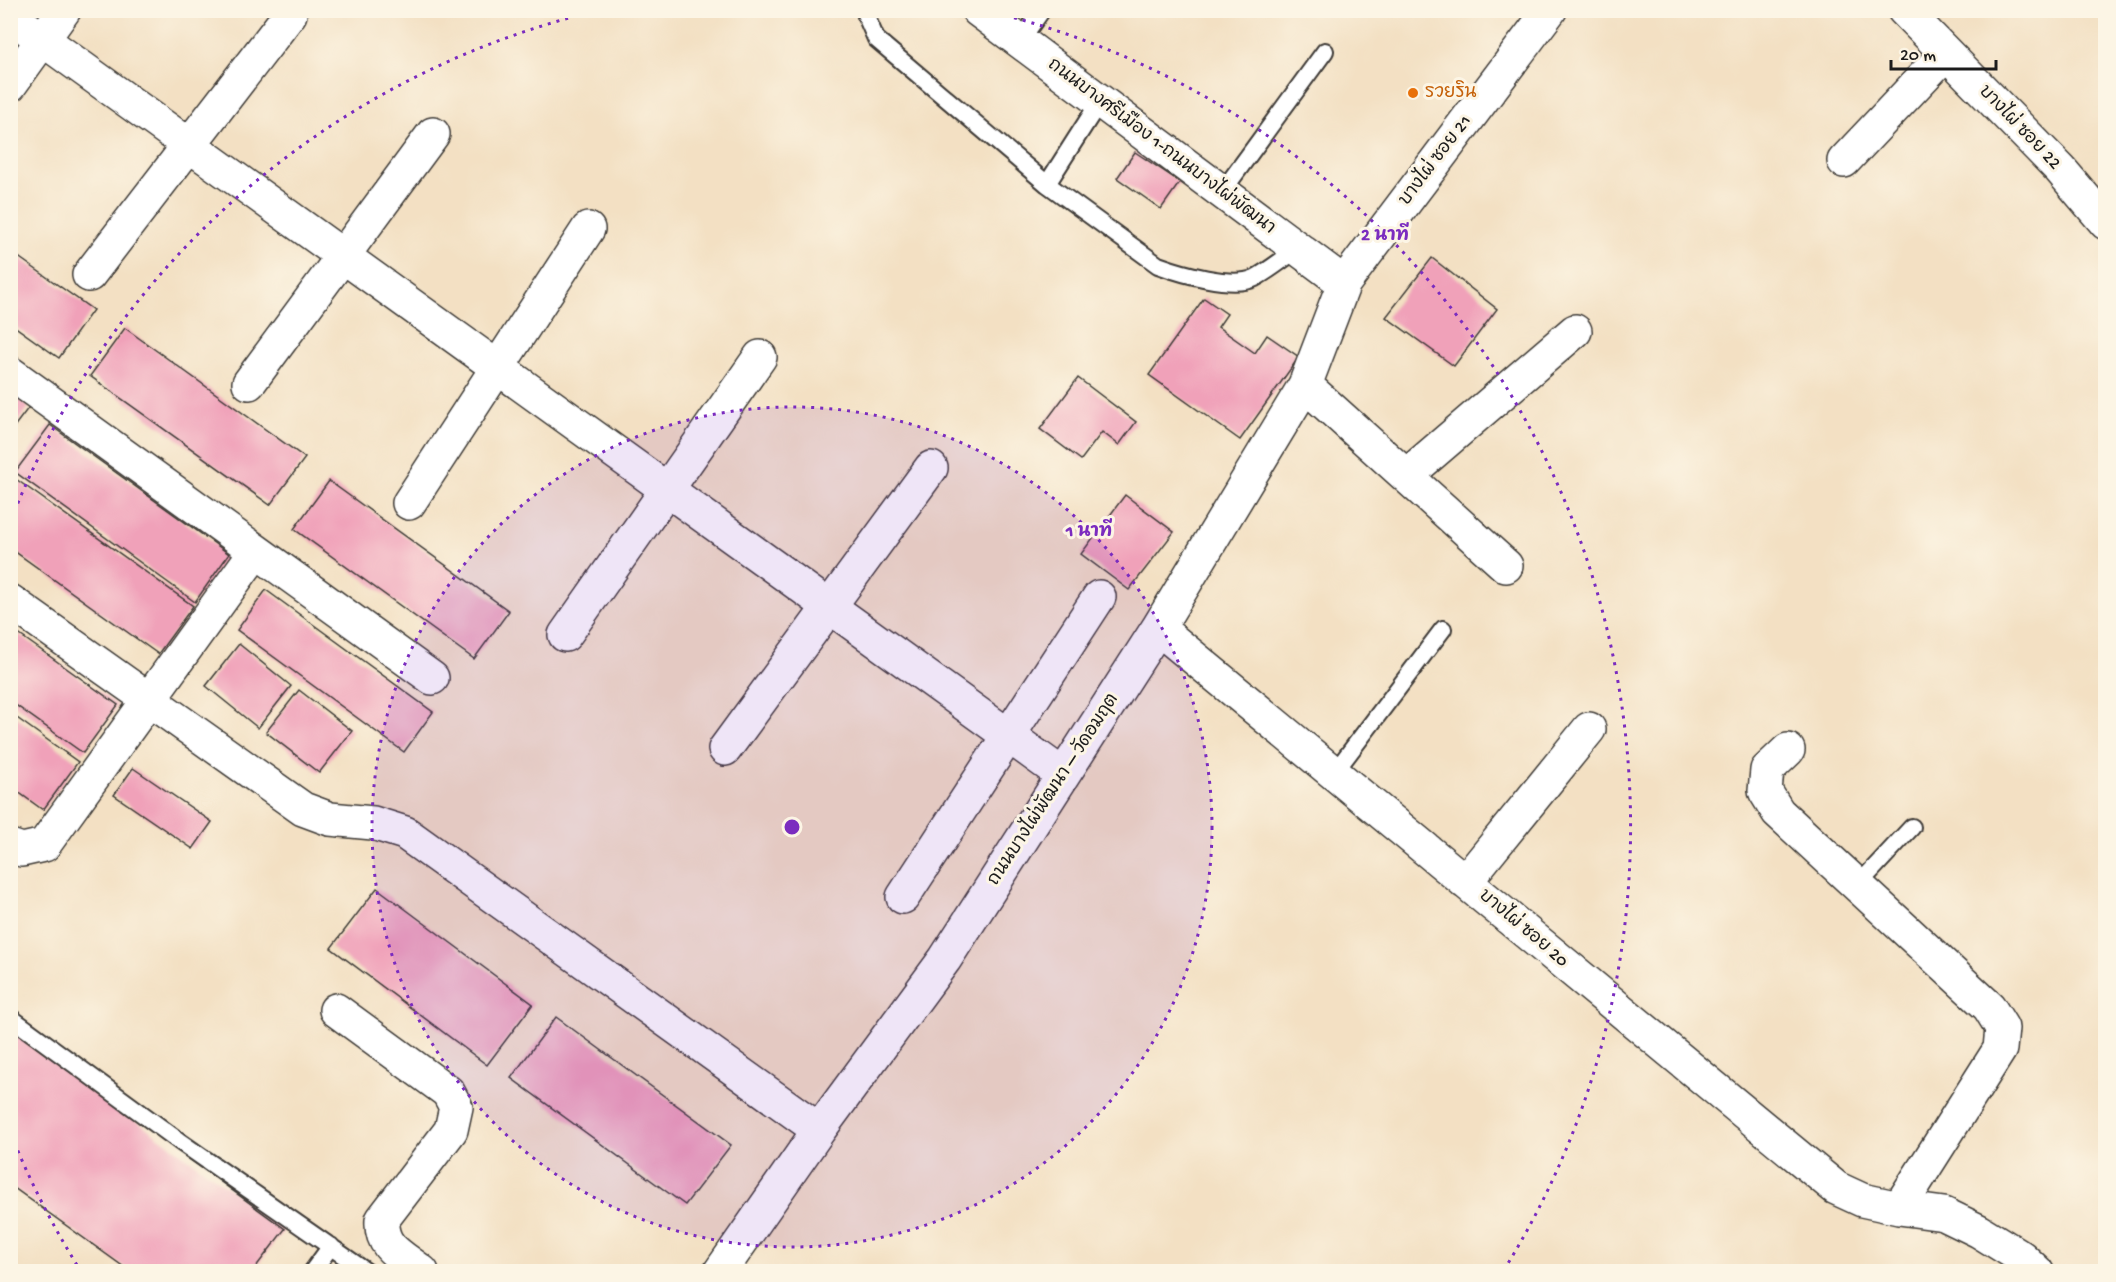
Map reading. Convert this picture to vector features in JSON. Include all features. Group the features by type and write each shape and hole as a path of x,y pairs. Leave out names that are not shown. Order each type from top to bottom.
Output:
{"street":[{"path":"10,85 64,10"},
{"name":"ถนนบางศรีเมือง 1-ถนนบางไผ่พัฒนา","path":"978,10 1344,283"},
{"name":"บางไผ่ ซอย 21","path":"1344,283 1550,10"},
{"name":"บางไผ่ ซอย 22","path":"1904,10 2060,169 2106,223"},
{"path":"89,275 290,14"},
{"path":"10,16 1063,775"},
{"path":"1844,160 1946,53"},
{"path":"249,383 433,134"},
{"path":"409,503 588,229"},
{"name":"ถนนบางไผ่พัฒนา – วัดอมฤต","path":"720,1272 819,1130 945,959 1158,628 1305,385 1344,283"},
{"path":"1406,476 1575,331"},
{"path":"565,635 760,357"},
{"path":"10,373 432,678"},
{"path":"1305,385 1506,566"},
{"path":"725,749 931,468"},
{"path":"10,846 22,850 45,845 256,551"},
{"path":"903,897 1099,597"},
{"path":"10,601 150,698 303,809 330,819 372,823 405,833 819,1130"},
{"name":"บางไผ่ ซอย 20","path":"1158,628 1836,1188 1862,1200 1944,1214 2020,1257 2037,1272"},
{"path":"1465,882 1589,729"},
{"path":"1788,750 1767,770 1765,791 1778,812 1989,1007 2002,1028 2000,1049 1899,1208"},
{"path":"336,1010 448,1092 456,1107 450,1131 382,1220 381,1233 387,1244 422,1272"}],"lane":[{"path":"1020,41 1042,10"},
{"path":"863,12 876,39 1047,184 1158,265 1227,282 1253,279 1298,249"},
{"path":"1222,192 1325,51"},
{"path":"1047,184 1100,101"},
{"path":"1334,773 1443,629"},
{"path":"1858,885 1912,827"},
{"path":"10,1017 179,1141 367,1272"},
{"path":"312,1272 331,1246"}],"building":[{"path":"1135,152 1180,182 1161,209 1117,178"},
{"path":"10,251 93,310 59,358 10,323"},
{"path":"1432,258 1497,309 1454,366 1386,317"},
{"path":"1204,298 1227,314 1218,327 1255,353 1267,335 1299,357 1240,440 1149,375"},
{"path":"125,328 305,458 270,505 90,376"},
{"path":"1078,378 1136,422 1119,445 1102,432 1081,460 1040,429"},
{"path":"10,393 29,407 10,432"},
{"path":"50,425 229,554 195,602 15,472"},
{"path":"13,477 193,606 158,654 10,548 10,480"},
{"path":"329,481 509,611 474,659 294,529"},
{"path":"1125,495 1174,532 1129,590 1081,554"},
{"path":"266,590 433,712 404,752 237,630"},
{"path":"10,628 118,705 83,753 10,701"},
{"path":"239,644 291,686 258,728 206,686"},
{"path":"299,690 352,731 319,773 266,732"},
{"path":"10,713 78,762 43,810 10,786"},
{"path":"133,768 212,822 193,849 114,795"},
{"path":"377,888 533,1004 487,1065 331,948"},
{"path":"556,1017 731,1145 685,1205 511,1078"},
{"path":"10,1028 285,1229 252,1272 131,1272 10,1185"}],"place":[{"name":"รวยริน","path":"1413,93"}]}
